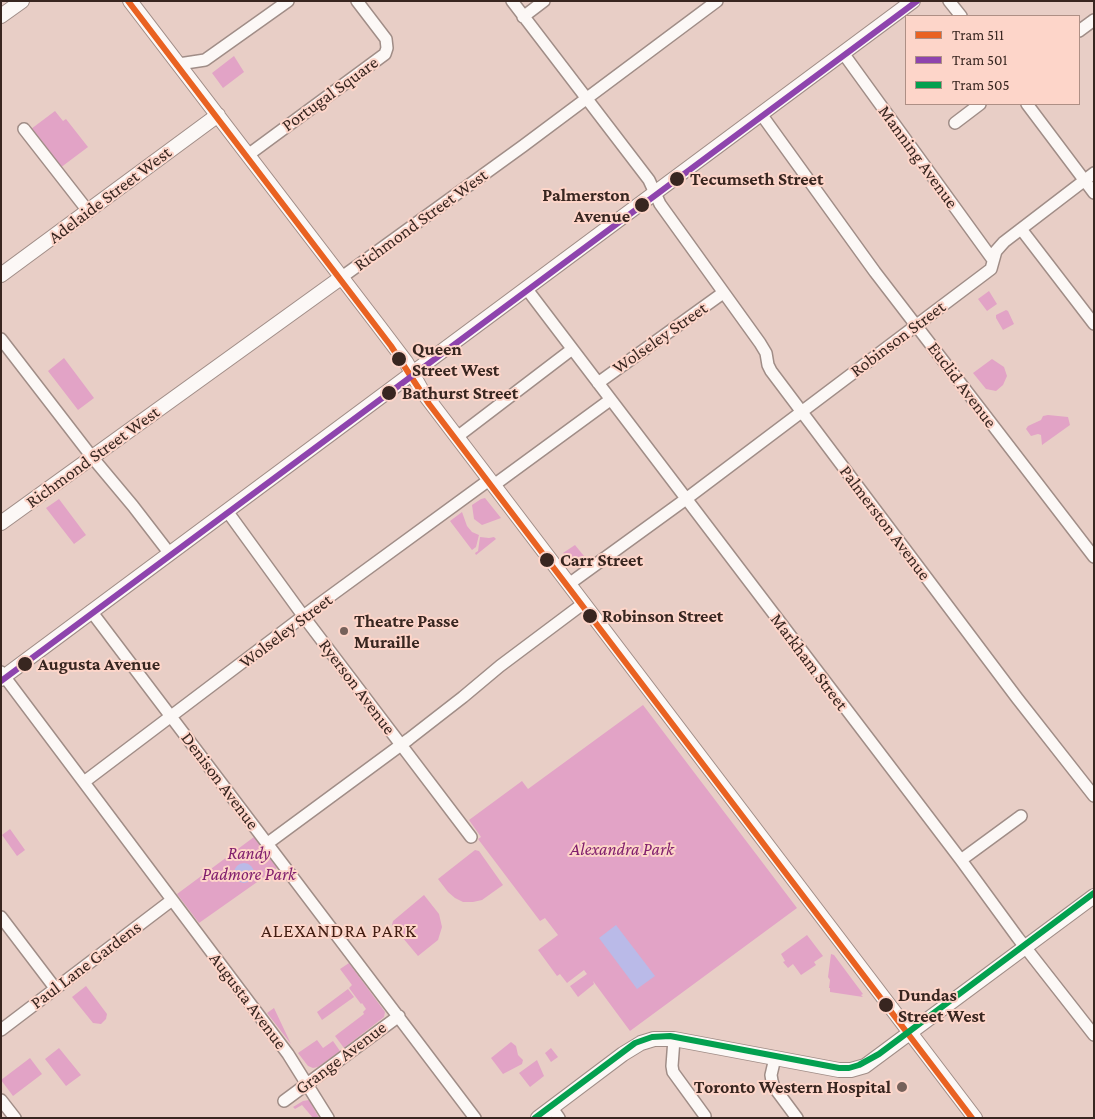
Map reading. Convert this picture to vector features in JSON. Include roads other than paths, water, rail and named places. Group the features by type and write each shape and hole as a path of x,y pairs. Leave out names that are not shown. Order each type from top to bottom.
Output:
{"main road":[{"path":"1,16 22,1"},
{"path":"130,1 342,277 406,362 422,391 975,1118"},
{"path":"2,676 170,554 913,1"},
{"name":"Adelaide Street West","path":"1,275 218,115"},
{"name":"Richmond Street West","path":"1,523 342,277"},
{"path":"538,1118 555,1113 637,1045 654,1039 674,1039 839,1070 856,1069 870,1063 1094,896"}],"street":[{"path":"179,64 205,60 288,1"},
{"name":"Portugal Square","path":"248,154 385,54 387,48 386,39 356,1"},
{"path":"512,1 649,180 655,193"},
{"path":"523,17 544,1"},
{"name":"Richmond Street West","path":"342,277 587,99 717,1"},
{"path":"949,1 959,15"},
{"path":"1080,30 1094,20"},
{"name":"Manning Avenue","path":"843,54 993,260"},
{"path":"955,123 979,105"},
{"path":"1028,105 1094,193"},
{"name":"Euclid Avenue","path":"761,114 875,272 1094,557"},
{"path":"24,129 88,211"},
{"name":"Robinson Street","path":"569,584 686,499 991,269 996,251 1004,242 1094,173"},
{"name":"Palmerston Avenue","path":"655,193 660,204 760,343 766,353 771,371 839,463 1094,796"},
{"path":"1021,229 1094,324"},
{"name":"Markham Street","path":"526,288 571,350 961,860 1025,947 1094,1034"},
{"name":"Wolseley Street","path":"598,383 723,294"},
{"path":"1,339 170,554"},
{"path":"457,437 571,350"},
{"name":"Wolseley Street","path":"84,782 304,617 610,400"},
{"name":"Ryerson Avenue","path":"227,511 304,617 471,838"},
{"path":"268,843 401,745 500,666 584,604"},
{"name":"Denison Avenue","path":"91,612 476,1118"},
{"name":"Augusta Avenue","path":"2,676 288,1054 328,1118"},
{"path":"961,860 1021,816"},
{"name":"Paul Lane Gardens","path":"1,1030 172,900"},
{"path":"1,917 55,988"},
{"name":"Grange Avenue","path":"284,1100 399,1016"},
{"path":"674,1039 673,1072 705,1116"},
{"path":"775,1058 771,1075 772,1081 797,1118"},
{"path":"1,1100 15,1118"}],"water":[{"path":"240,863 248,863 254,869 254,877 248,883 240,883 234,877 234,869"},
{"path":"616,925 655,976 637,989 599,938"}],"tram line":[{"name":"511","path":"128,1 391,346 429,404 972,1118"},
{"name":"501","path":"1,681 917,1"},
{"name":"505","path":"535,1118 635,1043 652,1037 670,1036 839,1068 859,1065 879,1054 1094,893"}],"place":[{"name":"Tecumseth Street","path":"677,179"},
{"name":"Palmerston Avenue","path":"642,205"},
{"name":"Queen Street West","path":"399,359"},
{"name":"Bathurst Street","path":"389,393"},
{"name":"Carr Street","path":"547,560"},
{"name":"Robinson Street","path":"590,616"},
{"name":"Theatre Passe Muraille","path":"344,631"},
{"name":"Augusta Avenue","path":"25,664"},
{"name":"Dundas Street West","path":"886,1005"},
{"name":"Toronto Western Hospital","path":"902,1087"}],"district":[{"name":"ALEXANDRA PARK","path":"339,931"}],"park label":[{"name":"Alexandra Park","path":"622,849"},
{"name":"Randy Padmore Park","path":"249,863"}]}
